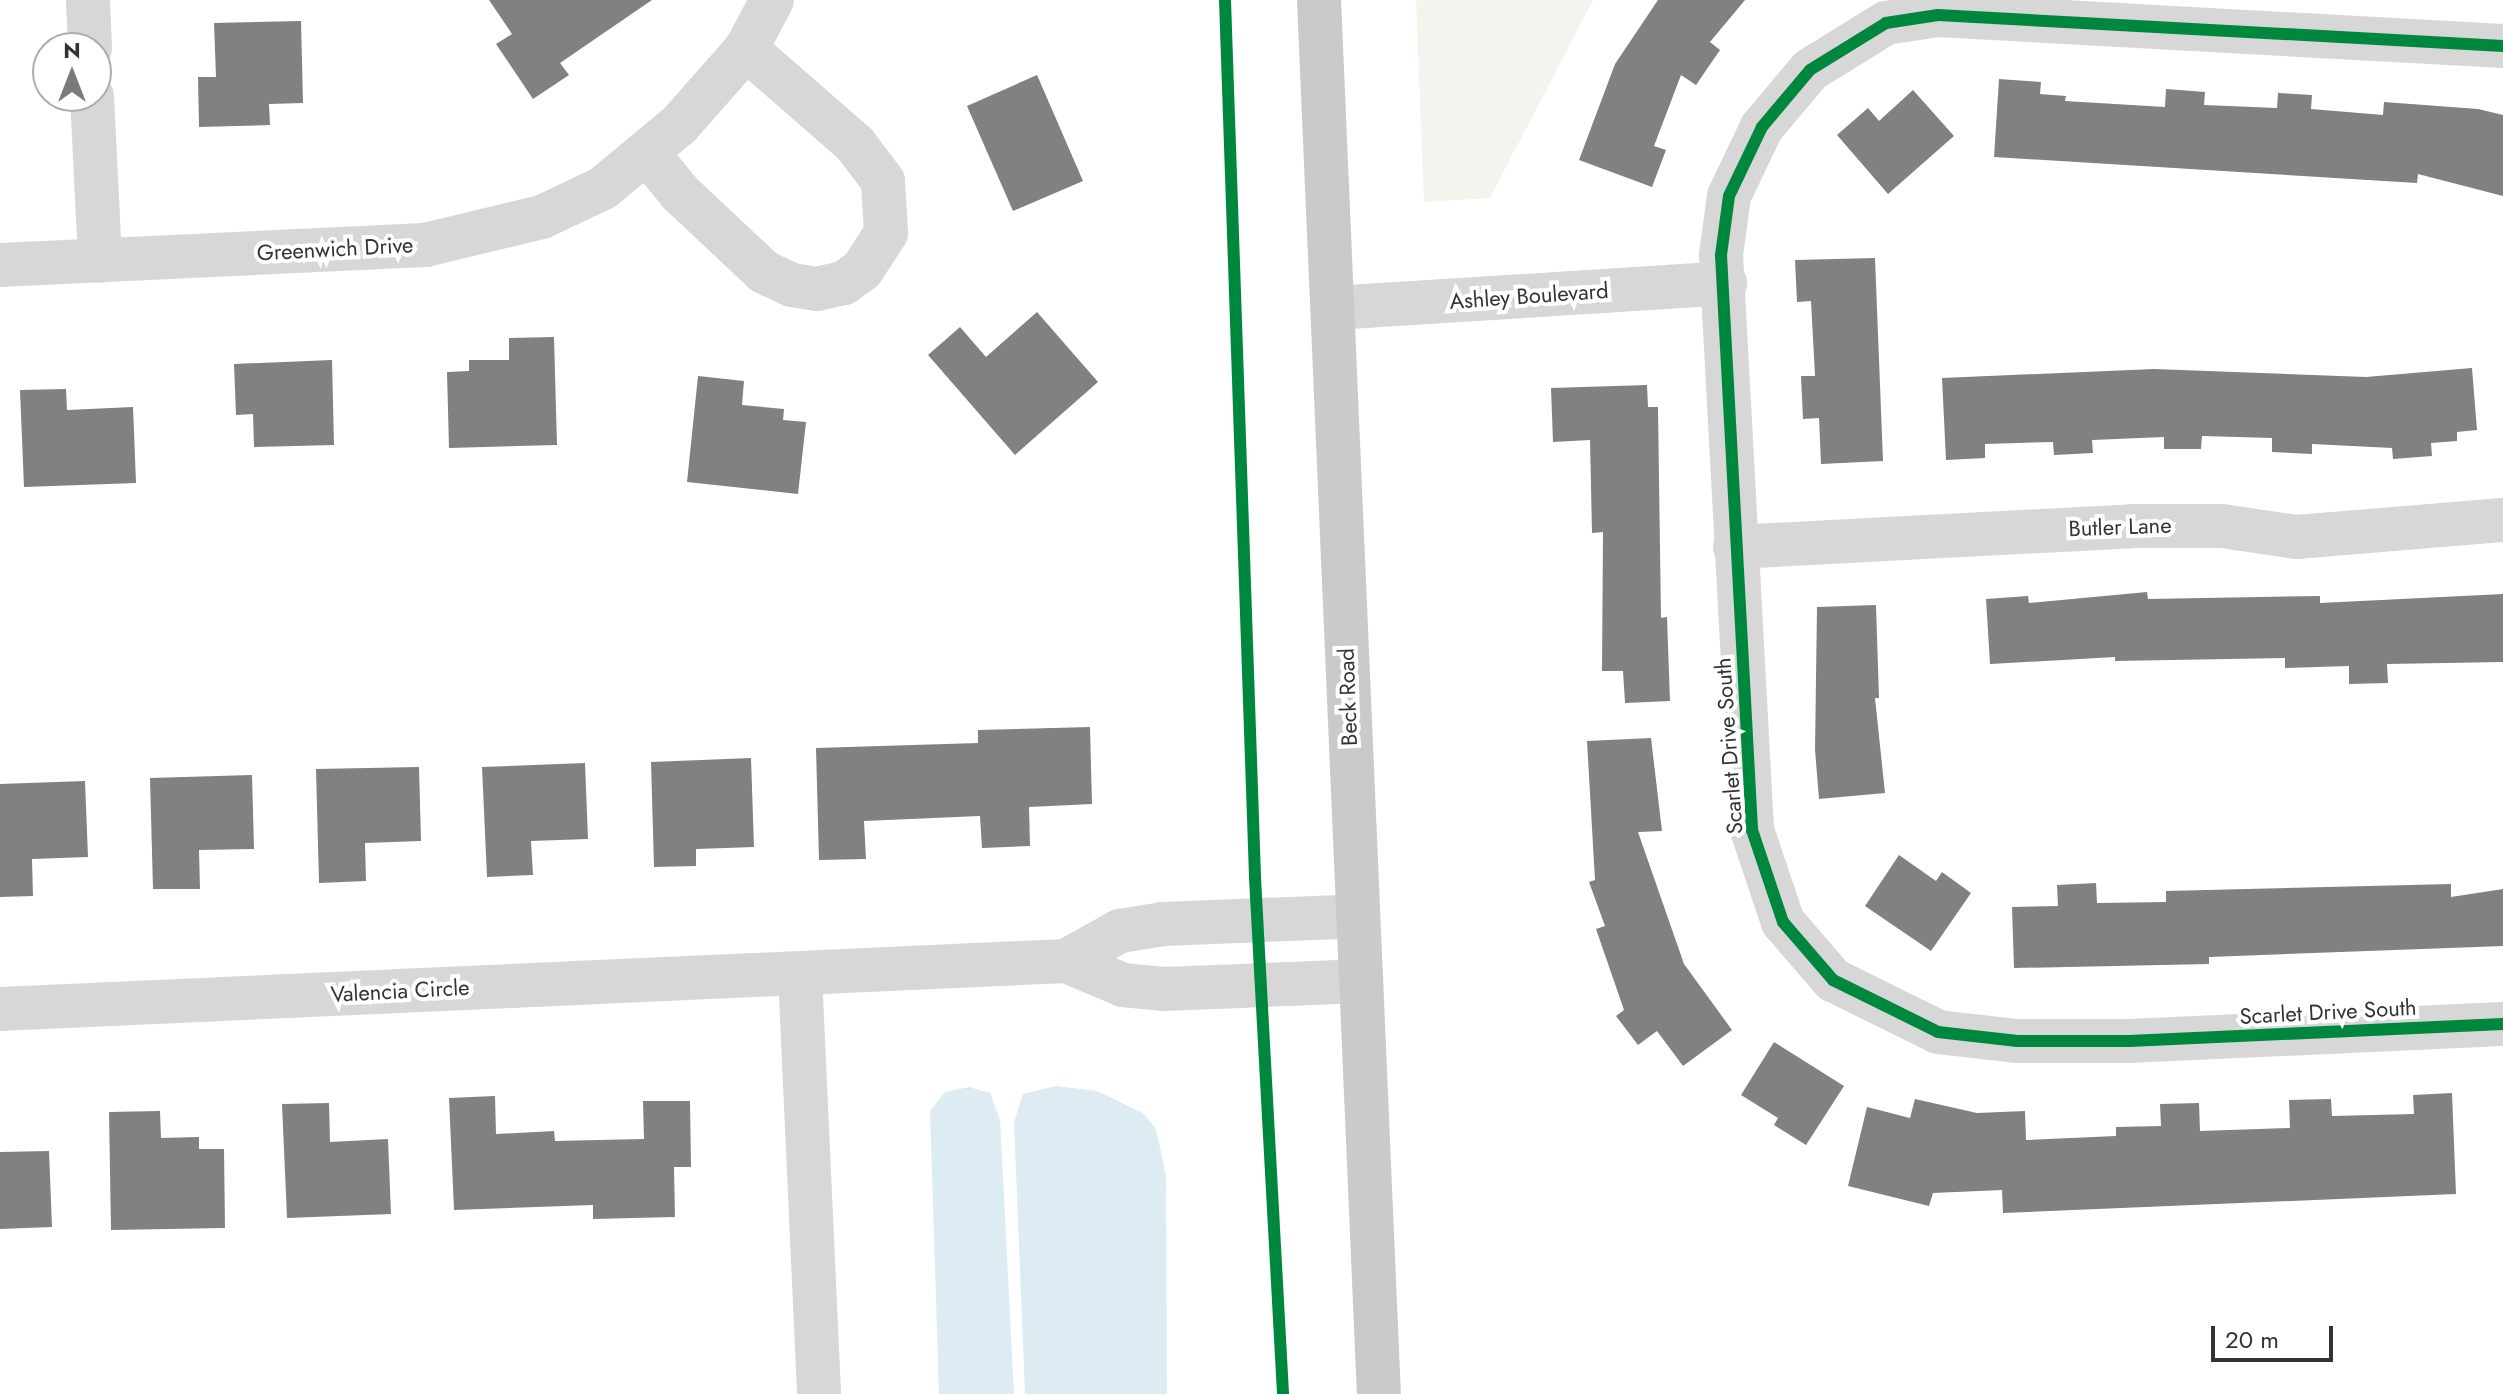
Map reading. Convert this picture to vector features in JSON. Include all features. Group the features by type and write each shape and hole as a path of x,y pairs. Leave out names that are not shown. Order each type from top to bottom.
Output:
{"main road":[{"name":"Beck Road","path":"1319,0 1379,1394"}],"street":[{"path":"88,0 89,32"},
{"name":"Greenwich Drive","path":"0,265 425,245 484,235 542,217 603,188 648,154 719,84 746,49 772,0"},
{"name":"Scarlet Drive South","path":"2503,46 1938,15 1886,23 1810,70 1762,127 1729,196 1721,255 1725,283 1735,547 1752,830 1783,922 1833,980 1938,1032 2017,1041 2129,1041 2503,1024"},
{"path":"648,154 680,193 764,272 792,285 817,289 844,283 862,270 886,233 883,181 855,144 746,49"},
{"path":"93,112 100,261"},
{"name":"Ashley Boulevard","path":"1333,308 1725,283"},
{"name":"Butler Lane","path":"1735,547 2132,526 2222,526 2296,537 2503,520"},
{"name":"Valencia Circle","path":"1066,961 1120,931 1163,924 1358,916"},
{"name":"Valencia Circle","path":"0,1009 1066,961 1123,985 1164,989 1361,981"},
{"path":"800,974 819,1394"}],"shaded area":[{"path":"1416,0 1593,0 1490,198 1424,202"},
{"path":"1056,1086 1097,1091 1143,1113 1156,1129 1166,1176 1167,1394 1025,1394 1014,1122 1023,1094"},
{"path":"969,1087 990,1093 1000,1120 1014,1394 939,1394 930,1111 945,1092"}],"building":[{"path":"489,0 652,0 560,63 569,75 533,99 496,44 512,34"},
{"path":"1658,0 1745,0 1710,42 1720,50 1696,85 1681,75 1654,146 1666,150 1652,187 1579,160 1615,64"},
{"path":"301,21 303,103 269,104 270,125 199,127 198,77 216,77 214,23"},
{"path":"1037,75 1083,181 1013,211 967,106"},
{"path":"1999,79 2041,82 2040,94 2066,96 2065,101 2165,107 2166,89 2205,92 2204,105 2277,108 2278,93 2312,95 2311,109 2383,115 2384,102 2478,109 2503,115 2503,196 2418,174 2417,183 1994,157"},
{"path":"1913,90 1954,136 1888,194 1837,135 1868,108 1879,121"},
{"path":"1875,258 1883,461 1821,464 1819,418 1803,419 1801,376 1815,376 1811,301 1797,302 1795,260"},
{"path":"1037,312 1098,382 1015,455 928,355 960,327 986,357"},
{"path":"554,337 557,445 449,448 447,372 469,371 469,360 509,360 509,338"},
{"path":"332,360 334,445 254,447 253,414 236,415 234,364"},
{"path":"2472,368 2477,430 2457,432 2457,441 2431,443 2432,456 2393,459 2392,448 2312,444 2312,454 2272,452 2272,438 2202,436 2201,449 2164,449 2164,437 2092,440 2093,453 2054,455 2053,442 1985,444 1985,458 1946,460 1942,378 2154,369 2366,377"},
{"path":"698,376 744,381 742,405 784,409 783,420 806,422 798,494 687,482"},
{"path":"1647,385 1648,407 1658,407 1661,618 1667,617 1670,701 1625,703 1623,671 1602,671 1603,532 1592,533 1590,440 1553,442 1551,388"},
{"path":"66,389 67,410 133,407 136,483 24,487 20,390"},
{"path":"2147,592 2148,599 2320,596 2320,603 2503,594 2503,662 2387,664 2388,683 2349,684 2349,666 2285,668 2285,658 2115,661 2115,657 1990,664 1986,599 2028,596 2029,603"},
{"path":"1876,605 1879,698 1875,698 1885,793 1819,799 1815,750 1817,607"},
{"path":"1090,727 1092,804 1029,807 1030,846 982,848 980,816 864,821 866,859 819,860 816,748 978,743 978,730"},
{"path":"1651,738 1662,831 1638,832 1684,964 1732,1030 1683,1066 1657,1031 1638,1045 1616,1016 1624,1010 1596,929 1605,926 1589,882 1595,880 1587,741"},
{"path":"751,758 754,847 696,849 696,866 654,867 651,762"},
{"path":"585,763 588,839 531,841 533,875 487,877 482,767"},
{"path":"419,767 421,841 365,843 366,881 319,883 316,769"},
{"path":"252,775 254,849 199,850 200,889 153,889 150,778"},
{"path":"85,781 88,857 32,859 33,896 0,897 0,784"},
{"path":"1899,855 1936,881 1942,872 1971,893 1931,951 1865,906"},
{"path":"2096,883 2097,903 2166,902 2166,891 2451,884 2451,897 2503,889 2503,946 2209,957 2209,964 2014,968 2012,907 2058,906 2057,885"},
{"path":"1774,1042 1844,1086 1806,1145 1774,1125 1778,1118 1741,1095"},
{"path":"2452,1093 2456,1194 2003,1213 2002,1190 1933,1193 1929,1206 1848,1186 1867,1107 1910,1118 1915,1099 1977,1113 2025,1111 2026,1140 2116,1136 2116,1127 2161,1126 2160,1104 2199,1103 2200,1131 2290,1128 2289,1100 2331,1099 2332,1116 2414,1114 2413,1095"},
{"path":"495,1096 496,1134 554,1131 555,1141 644,1139 643,1101 690,1101 691,1167 674,1167 675,1217 593,1219 593,1205 454,1210 449,1098"},
{"path":"329,1103 330,1142 388,1139 391,1214 287,1218 282,1104"},
{"path":"160,1111 161,1138 199,1137 199,1149 224,1149 225,1228 111,1230 109,1112"},
{"path":"49,1151 52,1227 0,1229 0,1152"}],"cycle path":[{"path":"1225,0 1255,878 1283,1394"},
{"path":"2503,46 1938,15 1886,23 1810,70 1762,127 1729,196 1721,255 1752,830 1783,922 1833,980 1938,1032 2017,1041 2129,1041 2503,1024"}]}
